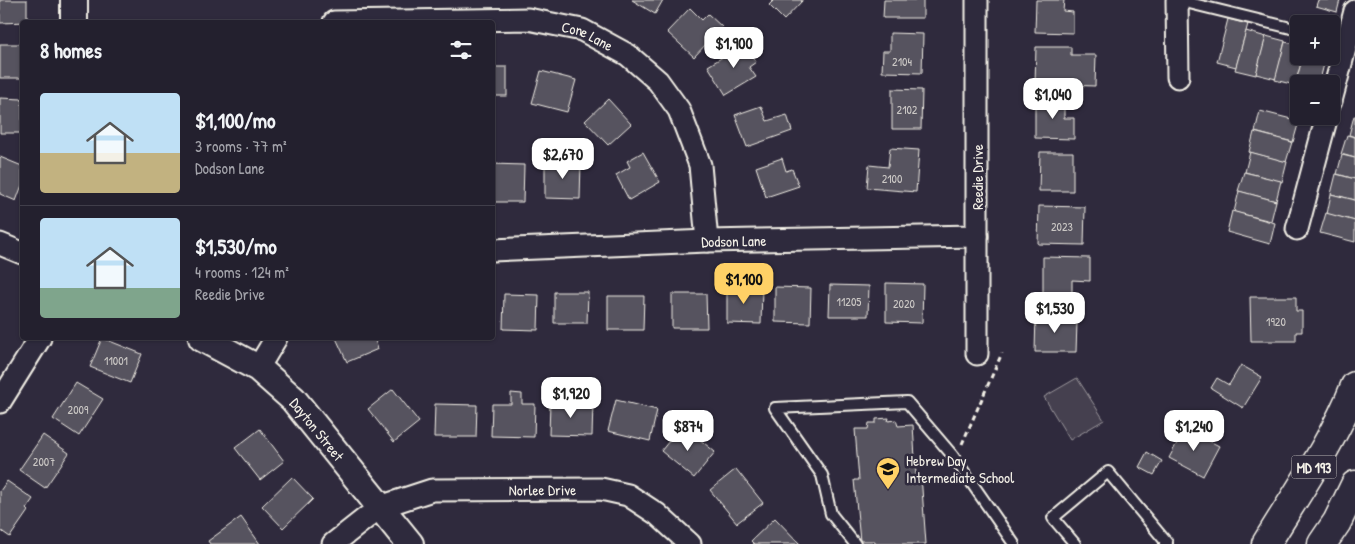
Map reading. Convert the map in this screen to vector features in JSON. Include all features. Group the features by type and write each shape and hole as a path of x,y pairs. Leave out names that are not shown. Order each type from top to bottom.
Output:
{"main road":[{"name":"MD 193","path":"1266,544 1315,465 1355,386"},
{"name":"MD 193","path":"1322,544 1337,522 1355,485"}],"street":[{"path":"74,0 74,20"},
{"name":"Reedie Drive","path":"977,0 977,354"},
{"path":"1176,0 1178,78"},
{"path":"1340,38 1355,11"},
{"name":"Cone Lane","path":"463,20 528,19 582,30 628,55 658,81 678,110 700,164 707,241"},
{"path":"1297,229 1325,125"},
{"name":"Dodson Lane","path":"495,250 707,241 977,236"},
{"path":"0,244 20,252"},
{"path":"0,402 39,340"},
{"name":"Dayton Street","path":"206,340 258,368 293,399 410,544"},
{"path":"258,368 275,340"},
{"name":"Norlee Drive","path":"380,507 432,490 601,488 628,495 657,514 690,544"},
{"path":"333,544 380,507"}],"lane":[{"path":"1176,0 1290,28"},
{"path":"855,544 831,514 822,475 775,408 907,402 953,456 1014,544"},
{"path":"1075,544 1053,518 1108,472 1167,543 1165,544"}],"path":[{"path":"959,452 1002,353"}],"shaded area":[{"path":"1077,378 1104,420 1070,440 1044,397"}],"building":[{"path":"0,0 27,0 27,20 0,23"},
{"path":"632,0 663,0 655,14"},
{"path":"774,0 802,1 784,20 769,5"},
{"path":"884,0 923,0 923,18 883,18"},
{"path":"1036,0 1064,0 1063,11 1073,12 1073,33 1035,32"},
{"path":"1318,0 1340,0 1337,12 1316,6"},
{"path":"690,8 702,20 708,14 722,27 694,57 667,32"},
{"path":"1228,19 1248,24 1236,67 1217,62"},
{"path":"1246,31 1266,37 1256,75 1235,70"},
{"path":"890,33 923,34 922,73 882,72 883,51 890,51"},
{"path":"1266,36 1285,41 1276,79 1256,74"},
{"path":"1285,42 1290,43 1290,65 1301,65 1298,75 1290,75 1290,84 1275,80"},
{"path":"0,44 20,44 20,78 0,78"},
{"path":"744,44 756,62 749,67 756,77 726,95 708,66"},
{"path":"1036,47 1071,47 1071,55 1096,55 1095,86 1035,84"},
{"path":"1301,65 1324,65 1321,75 1298,75"},
{"path":"495,67 507,67 507,96 495,96"},
{"path":"541,71 576,80 567,112 532,103"},
{"path":"892,89 922,90 921,129 892,129"},
{"path":"0,98 20,99 20,133 0,133"},
{"path":"608,99 631,124 608,145 585,121"},
{"path":"1035,99 1064,99 1064,118 1074,118 1074,139 1035,138"},
{"path":"761,106 767,121 787,115 792,131 747,147 735,115"},
{"path":"1260,111 1290,119 1290,125 1298,125 1293,142 1255,132"},
{"path":"1355,116 1355,137 1349,135"},
{"path":"1254,132 1292,142 1286,162 1249,152"},
{"path":"1347,135 1355,137 1355,158 1341,154"},
{"path":"890,148 919,150 916,192 867,188 869,165 888,167"},
{"path":"643,152 660,182 629,200 616,175 630,167 627,161"},
{"path":"1040,152 1073,152 1073,191 1039,191"},
{"path":"1250,152 1287,162 1282,182 1245,172"},
{"path":"1342,155 1355,158 1355,179 1337,174"},
{"path":"0,157 20,165 20,190 16,201 0,194"},
{"path":"782,158 786,171 792,169 799,186 766,197 756,167"},
{"path":"545,161 581,162 580,199 545,198"},
{"path":"495,164 524,165 523,202 495,202"},
{"path":"1244,172 1281,181 1276,201 1238,191"},
{"path":"1336,174 1355,179 1355,200 1331,194"},
{"path":"1239,191 1276,201 1271,221 1234,212"},
{"path":"1331,194 1355,200 1355,221 1327,214"},
{"path":"1039,206 1085,207 1084,245 1038,244"},
{"path":"1232,211 1275,223 1270,244 1227,232"},
{"path":"1326,213 1355,221 1355,242 1320,233"},
{"path":"1043,257 1090,258 1090,281 1072,280 1072,297 1043,297"},
{"path":"886,283 923,284 922,323 886,322"},
{"path":"830,285 869,286 868,316 829,316"},
{"path":"727,286 762,287 761,324 727,323"},
{"path":"775,287 811,288 810,323 775,322"},
{"path":"554,292 588,292 587,323 554,323"},
{"path":"504,294 539,295 538,330 503,329"},
{"path":"672,294 706,294 707,328 672,328"},
{"path":"608,296 644,296 643,330 608,330"},
{"path":"1250,297 1296,297 1296,311 1302,311 1302,332 1296,332 1296,341 1251,341"},
{"path":"1036,313 1058,313 1058,322 1077,322 1076,352 1035,352"},
{"path":"101,340 107,340 142,354 130,383 90,367"},
{"path":"337,340 375,340 378,349 347,362"},
{"path":"1241,365 1262,377 1243,408 1211,388 1217,378 1229,385"},
{"path":"76,383 103,399 79,436 53,419"},
{"path":"393,389 419,422 394,442 368,409"},
{"path":"511,393 522,394 522,404 535,404 534,437 491,436 492,404 511,404"},
{"path":"616,400 657,410 650,441 608,431"},
{"path":"550,402 593,403 592,436 549,435"},
{"path":"435,404 477,405 476,437 434,437"},
{"path":"889,418 888,421 896,420 898,426 913,425 916,475 921,475 926,544 875,544 875,541 860,541 854,480 859,480 855,429 868,429 869,423 876,423 876,419"},
{"path":"682,425 715,452 694,478 661,451"},
{"path":"1185,428 1219,446 1203,476 1169,458"},
{"path":"260,429 284,461 260,480 235,448"},
{"path":"43,435 69,453 45,488 19,470"},
{"path":"1147,452 1162,461 1154,475 1139,467"},
{"path":"736,469 763,503 737,523 710,490"},
{"path":"292,477 313,499 283,528 262,506"},
{"path":"7,481 33,499 26,509 28,511 10,537 0,530 0,491"},
{"path":"241,517 260,544 210,544 208,541"},
{"path":"775,518 800,544 754,544 751,541"}],"place":[{"name":"Hebrew Day Intermediate School","path":"888,490"}]}
